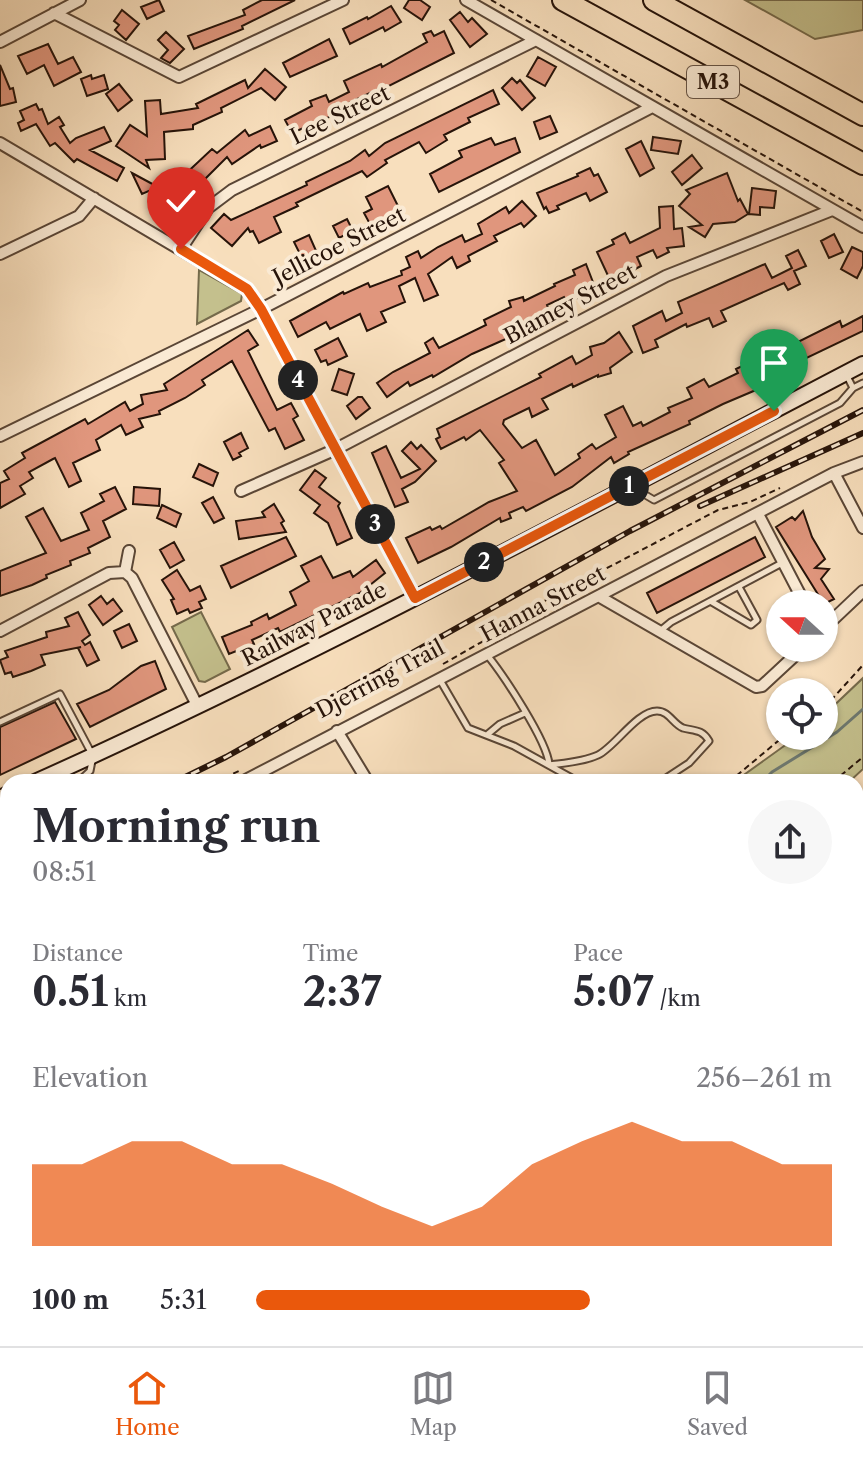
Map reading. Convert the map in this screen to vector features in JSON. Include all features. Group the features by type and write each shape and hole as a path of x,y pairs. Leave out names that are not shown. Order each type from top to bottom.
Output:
{"highway":[{"name":"M3","path":"563,0 863,164"},
{"name":"M3","path":"654,0 863,115"}],"main road":[{"name":"Railway Parade","path":"53,774 198,707 415,598 863,364"}],"street":[{"path":"0,42 80,0"},
{"path":"54,13 179,77 343,0"},
{"path":"466,0 863,227"},
{"name":"Lee Street","path":"181,249 208,208 232,190 536,40"},
{"name":"Jellicoe Street","path":"0,436 261,309 652,107"},
{"path":"0,143 247,289 261,309 415,598"},
{"path":"0,254 79,216 94,198"},
{"name":"Blamey Street","path":"241,491 334,450 666,276 832,210"},
{"name":"Hanna Street","path":"257,774 834,473 863,462"},
{"path":"834,473 863,528"},
{"path":"758,514 798,590"},
{"path":"125,572 129,551"},
{"path":"0,631 109,573 125,572 132,578 198,707"},
{"path":"838,615 863,591"},
{"path":"600,597 750,685 762,686 788,662"},
{"path":"337,731 363,774"}],"lane":[{"path":"845,373 853,388"},
{"path":"630,486 654,500 840,403 853,388 863,383"},
{"path":"660,631 671,622 783,562"},
{"path":"711,602 751,625 757,620 739,587"},
{"path":"488,656 506,680 545,748 549,765"},
{"path":"440,680 467,727 565,774"},
{"path":"0,722 60,694 93,756 87,774"},
{"path":"549,765 597,755 640,720 659,711 669,715 679,726 698,730 709,740 689,763 672,774"},
{"path":"488,735 499,725 525,713"}],"path":[{"path":"491,0 863,212"},
{"name":"Djerring Trail","path":"439,666 487,639 531,608 578,583 718,510 750,502 788,484"},
{"path":"838,693 863,665"},
{"path":"739,774 767,750"},
{"path":"843,774 863,757"},
{"path":"232,774 243,769"}],"shaded area":[{"path":"745,0 863,0 863,30 815,39"},
{"path":"199,270 242,294 241,301 197,324"},
{"path":"201,612 230,669 205,682 199,681 172,627"},
{"path":"863,678 863,769 858,774 745,774 779,750 838,750 838,702"}],"building":[{"path":"159,0 164,11 147,19 141,7"},
{"path":"262,0 295,0 242,26 243,29 194,49 188,36 245,15 243,10"},
{"path":"409,0 420,0 430,7 422,20 404,8"},
{"path":"391,6 401,22 385,31 383,27 350,44 343,29"},
{"path":"122,10 139,24 126,40 115,30 119,25 114,21"},
{"path":"460,12 468,22 472,18 487,34 470,47 450,20"},
{"path":"431,31 434,36 444,31 454,53 332,111 334,115 292,133 285,120 312,106 310,101 326,95 329,102 349,92 344,81 381,64 382,67 427,42 423,34"},
{"path":"166,32 184,49 170,63 161,58 168,50 158,40"},
{"path":"329,39 337,56 290,77 283,63"},
{"path":"48,44 58,64 73,57 81,72 54,86 44,65 27,74 18,56"},
{"path":"538,57 556,67 545,86 527,76"},
{"path":"0,65 10,89 13,88 16,102 0,106"},
{"path":"265,69 286,87 275,100 261,88 221,108 222,112 193,125 193,129 164,132 165,159 146,160 149,168 116,146 130,125 147,136 145,101 160,100 161,114 198,108 196,104 245,80 248,88"},
{"path":"91,75 92,79 104,75 108,89 87,96 81,79"},
{"path":"512,78 517,83 520,80 535,98 522,110 502,88"},
{"path":"119,84 132,100 118,111 106,94"},
{"path":"493,90 499,104 468,118 470,122 444,135 447,140 426,153 419,142 385,160 387,163 367,177 362,171 296,203 298,206 274,217 281,232 259,243 248,228 232,246 211,228 224,214 231,220 307,185 306,182 350,161 365,150 369,156 385,143"},
{"path":"36,104 39,110 42,109 48,124 59,117 64,125 60,127 70,143 104,127 111,141 90,150 124,168 117,181 77,159 74,162 55,143 50,146 36,124 21,131 18,123 24,120 20,111"},
{"path":"550,116 557,132 540,139 534,122"},
{"path":"270,126 277,141 261,148 260,145 232,164 227,157 205,179 201,175 185,195 169,206 163,195 212,149 217,153 245,130 249,136"},
{"path":"653,137 681,141 678,154 651,150"},
{"path":"491,138 495,145 515,138 520,152 439,192 430,174 462,157 459,151"},
{"path":"641,141 654,168 640,176 626,149"},
{"path":"692,155 702,168 682,185 672,172"},
{"path":"590,168 594,176 598,174 607,192 590,201 586,193 549,213 546,207 544,209 537,193"},
{"path":"132,173 158,187 142,194"},
{"path":"727,173 738,201 740,199 748,214 735,222 713,224 705,237 689,227 702,225 679,206 690,194 686,190"},
{"path":"388,186 401,212 371,226 364,213 372,209 366,197"},
{"path":"752,188 776,191 774,208 760,207 760,215 749,214"},
{"path":"522,201 536,216 524,227 521,223 494,236 497,241 468,256 470,261 457,268 452,257 428,274 438,295 424,301 415,278 399,286 405,302 381,312 386,322 367,331 360,314 330,329 326,322 298,337 290,321 343,292 368,283 370,287 402,275 401,271 410,267 406,257 418,251 421,258 462,235 465,242 482,234 478,224 506,207 509,213"},
{"path":"673,206 674,229 682,228 684,246 667,248 669,252 657,258 653,250 637,257 641,266 611,282 597,252 614,244 612,240 625,233 630,243 660,228 659,207"},
{"path":"347,219 353,231 339,238 333,226"},
{"path":"834,234 843,252 829,258 821,241"},
{"path":"309,235 317,253 303,260 294,242"},
{"path":"852,247 863,252 863,266 857,278 841,269"},
{"path":"798,250 806,266 794,271 800,284 788,290 784,283 721,311 726,321 713,327 709,318 687,327 686,324 655,340 658,347 643,353 633,326 662,311 666,321 682,313 678,302 765,264 772,278 792,268 786,256"},
{"path":"586,264 596,290 567,303 564,297 547,305 550,313 530,323 530,326 505,333 508,338 472,354 433,377 410,386 408,382 387,397 377,383 430,353 425,343 433,338 439,348 486,325 484,320 511,307 509,301 523,297 524,301 575,275 573,270"},
{"path":"863,316 863,331 777,372 778,376 761,382 763,387 628,452 614,463 611,457 572,487 526,511 523,507 509,513 511,518 501,522 500,518 418,563 406,538 430,527 432,530 440,526 442,529 489,502 517,491 499,463 504,460 480,430 466,440 464,437 441,449 436,439 440,437 437,429 541,377 539,374 572,356 576,364 592,355 590,347 604,343 619,332 632,352 610,368 611,373 598,375 573,387 572,384 542,399 548,409 532,417 529,408 504,420 503,424 522,448 536,440 555,475 580,458 578,454 592,444 596,449 616,437 605,415 623,406 633,426 641,422 643,426 670,412 668,408 692,398 687,388 704,379 709,387 738,373 736,369 759,358 756,347 767,343 770,350 794,340 796,343 840,321 842,327"},
{"path":"248,330 258,345 248,351 277,410 291,403 298,416 293,419 304,440 285,449 275,428 269,431 232,361 202,380 205,385 159,411 160,414 139,419 143,427 126,435 121,425 96,440 100,450 73,463 81,481 69,487 55,458 29,472 33,478 20,486 25,494 0,508 0,483 9,479 4,471 25,458 22,453 85,419 88,424 125,402 130,411 143,404 141,395 167,390 164,384"},
{"path":"338,338 347,356 328,365 326,360 321,362 315,350"},
{"path":"339,369 354,374 347,395 332,390"},
{"path":"362,397 370,408 356,419 347,406"},
{"path":"241,433 248,448 233,460 224,442"},
{"path":"411,442 417,449 421,445 436,461 415,482 402,489 408,502 395,507 372,453 386,446 401,478 420,469 402,451"},
{"path":"199,464 218,473 213,486 193,477"},
{"path":"315,470 326,478 319,487 340,503 338,506 352,538 337,545 328,523 314,513 320,505 300,490"},
{"path":"115,487 126,509 103,521 110,537 88,548 90,553 70,561 71,565 46,575 47,578 0,596 0,571 46,553 26,517 43,508 61,541 89,530 81,513 104,501 100,494"},
{"path":"134,487 160,489 159,506 133,504"},
{"path":"213,497 224,518 214,523 202,503"},
{"path":"274,504 284,521 281,523 286,532 239,539 236,521 265,517 262,512"},
{"path":"162,505 181,514 176,527 157,518"},
{"path":"803,511 812,537 825,559 815,568 829,569 821,579 828,590 815,590 776,527 792,517 795,520"},
{"path":"286,537 296,556 231,588 221,566"},
{"path":"755,537 765,557 657,613 647,593"},
{"path":"174,542 184,560 170,568 160,550"},
{"path":"321,556 333,578 350,571 353,577 376,560 385,573 360,593 280,632 278,628 252,640 254,644 229,654 222,637 252,625 251,622 267,614 269,619 296,605 290,592 309,581 301,566"},
{"path":"177,570 190,591 200,586 206,599 199,602 202,608 177,614 171,600 174,599 162,580"},
{"path":"101,596 107,604 113,599 122,611 103,625 89,605"},
{"path":"78,612 90,635 82,641 85,645 90,642 99,660 87,666 78,648 81,647 41,655 45,665 31,671 13,677 11,672 5,674 0,660 8,657 5,651 47,637 46,632 69,626 65,618"},
{"path":"129,624 137,641 122,648 114,631"},
{"path":"155,661 166,689 90,727 77,704 109,690 141,666"},
{"path":"55,702 76,739 0,774 0,727"}],"waterway":[{"path":"770,774 837,732 863,709"}],"railway":[{"path":"191,774 630,531 863,410"},
{"path":"700,506 863,433"}],"route":[{"path":"181,249 247,289 261,309 415,598 774,411"}]}
